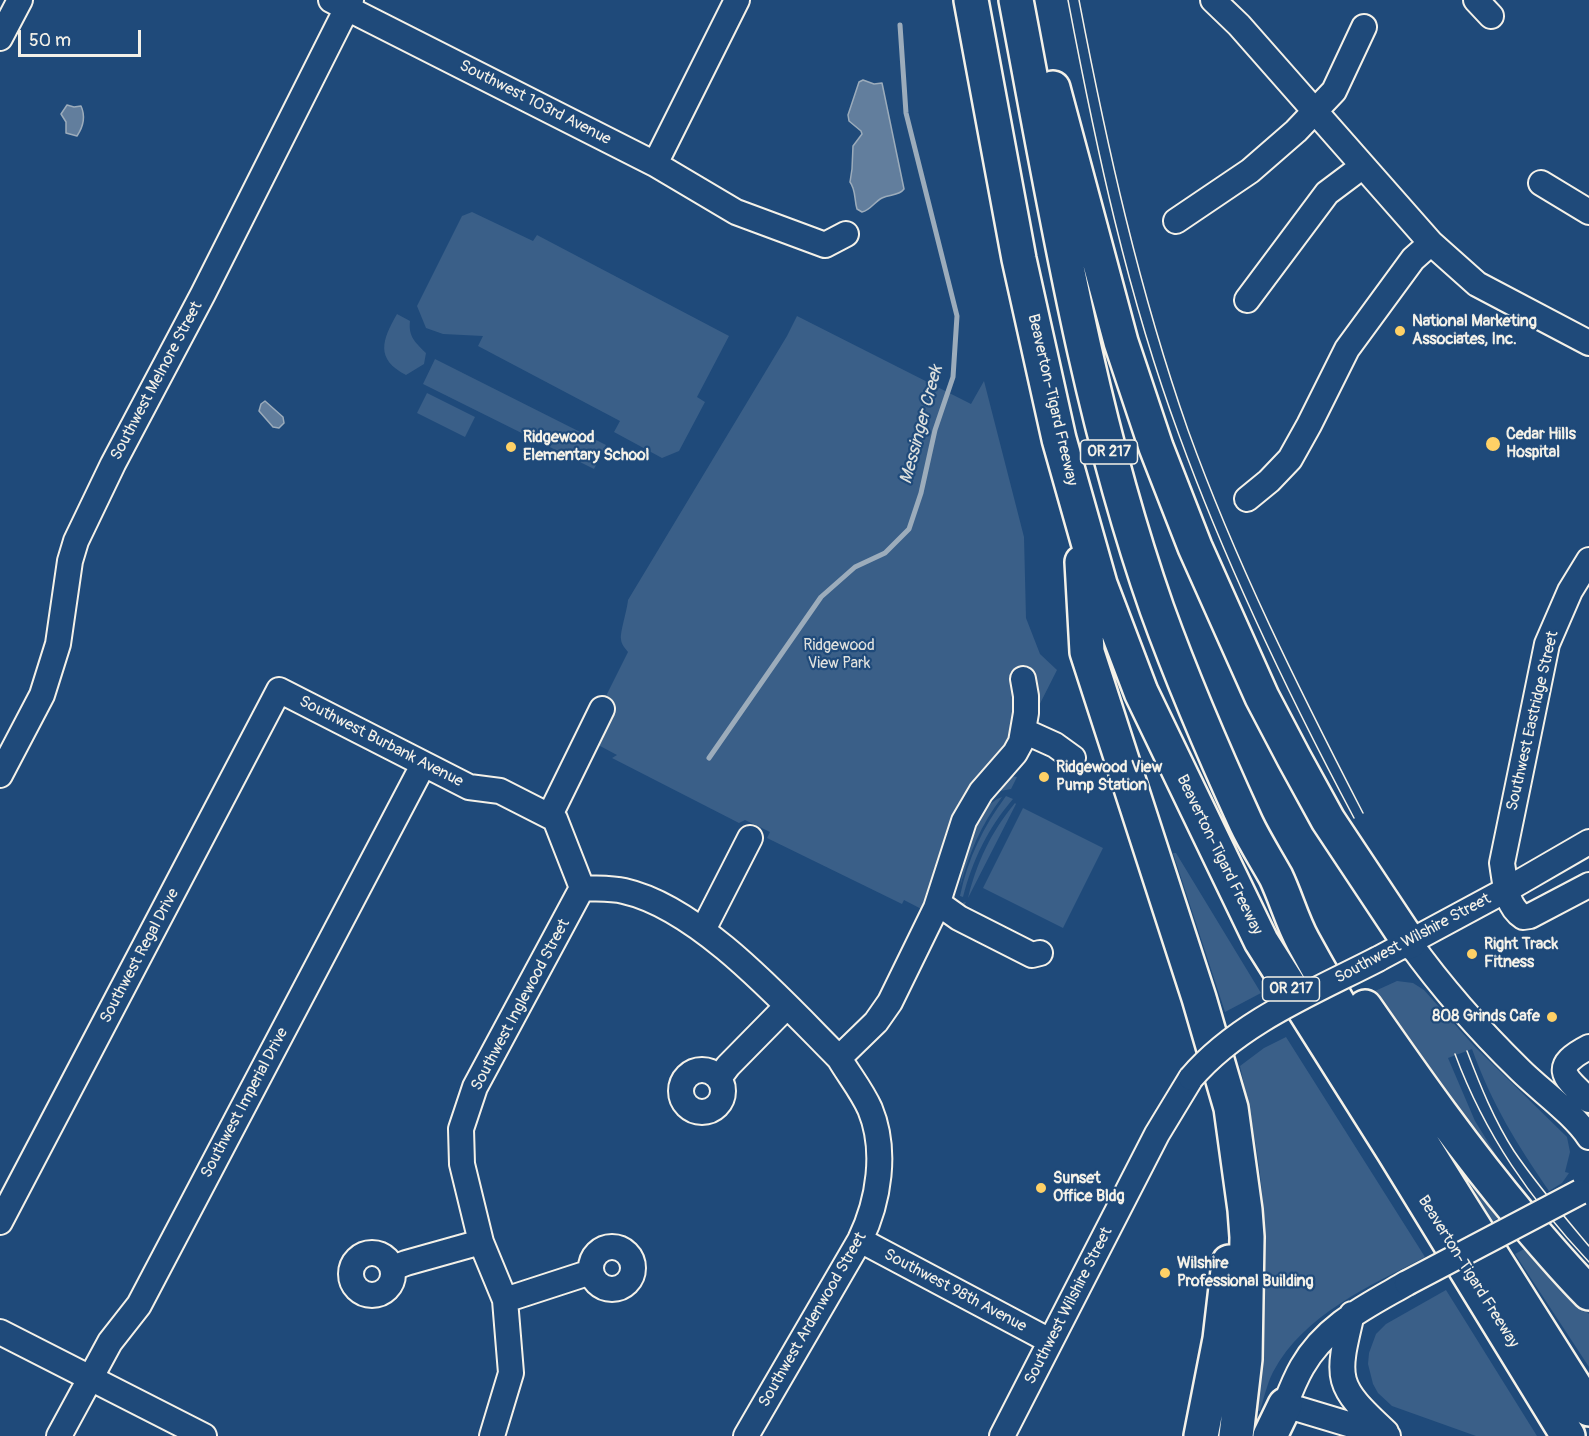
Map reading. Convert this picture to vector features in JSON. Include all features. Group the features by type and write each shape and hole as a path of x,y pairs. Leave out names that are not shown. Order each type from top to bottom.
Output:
{"highway":[{"name":"Beaverton-Tigard Freeway","path":"971,0 1019,259 1059,439 1100,584 1141,692 1261,941 1501,1324 1568,1436"},
{"name":"Beaverton-Tigard Freeway","path":"1016,0 1079,333 1101,424 1158,610 1204,727 1248,827 1277,880 1301,937 1389,1088 1589,1409"},
{"path":"1035,0 1049,75 1121,342 1156,447 1195,547 1262,697 1294,758 1328,820 1409,942"},
{"path":"1079,508 1087,652 1199,998 1231,1108 1245,1210 1247,1312 1245,1359 1236,1436"},
{"path":"1277,880 1317,929 1362,1004 1435,1109 1512,1207 1567,1272 1589,1293"},
{"path":"1201,1436 1220,1339 1232,1241 1245,1210"},
{"path":"1270,1436 1285,1421"}],"street":[{"path":"0,38 20,0"},
{"path":"655,164 737,0"},
{"path":"1213,0 1239,25 1431,243 1477,284 1589,343"},
{"name":"Southwest 103rd Avenue","path":"343,3 655,164 736,212 825,245 846,234"},
{"name":"Southwest Melnore Street","path":"0,775 42,695 58,644 70,561 76,541 113,464 203,294 343,3"},
{"path":"1176,221 1250,171 1296,131 1334,91 1364,27"},
{"path":"1247,300 1327,193 1363,166"},
{"path":"1541,183 1589,212"},
{"path":"1247,499 1269,481 1290,459 1310,425 1347,349 1413,259 1431,243"},
{"name":"Southwest Eastridge Street","path":"1506,890 1502,863 1547,644 1570,591 1589,560"},
{"path":"602,710 550,815 558,825 582,888 623,891 660,904 703,930 787,1006 839,1058 876,1022 890,1002 935,910 964,821 981,792 1015,753 1024,731 1026,696 1023,680"},
{"name":"Southwest Burbank Avenue","path":"279,690 468,787 500,791 550,815"},
{"name":"Southwest Regal Drive","path":"0,1222 279,690"},
{"path":"1024,731 1055,745 1073,759"},
{"name":"Southwest Imperial Drive","path":"59,1436 110,1342 139,1305 423,765"},
{"path":"703,930 750,838"},
{"name":"Southwest Wilshire Street","path":"1002,1436 1165,1119 1191,1078 1219,1051 1256,1024 1506,890 1589,842"},
{"path":"1506,890 1513,907 1523,917 1530,916 1589,885"},
{"name":"Southwest Inglewood Street","path":"492,1436 511,1373 506,1300 481,1242 462,1164 461,1129 475,1088 582,888"},
{"path":"935,910 959,918 1032,955 1040,953"},
{"path":"1409,942 1428,969 1474,1023 1589,1137"},
{"path":"719,1078 787,1006"},
{"path":"1589,1047 1574,1056 1564,1071 1567,1080 1589,1100"},
{"name":"Southwest Ardenwood Street","path":"746,1436 860,1240 868,1224 878,1186 877,1137 870,1110 839,1058"},
{"path":"1389,1436 1285,1421 1297,1377 1310,1354 1333,1328 1352,1314 1585,1190"},
{"name":"Southwest 98th Avenue","path":"860,1240 1050,1341"},
{"path":"393,1268 481,1242"},
{"path":"506,1300 591,1272"},
{"path":"1352,1314 1341,1357 1341,1369 1346,1387 1362,1411 1389,1436"},
{"path":"0,1332 204,1436"}],"green space":[{"path":"472,212 533,241 537,235 729,336 697,397 705,402 679,451 662,458 614,432 620,421 478,346 483,336 443,334 426,328 417,306 462,216"},
{"path":"397,314 410,321 412,336 426,353 424,364 406,375 389,362 384,348 388,332"},
{"name":"Ridgewood View Park","path":"797,316 971,404 984,381 1024,537 1026,618 1040,654 1057,670 1004,775 1017,777 1011,789 995,792 989,805 1002,797 976,840 960,887 967,849 957,870 955,899 961,903 966,902 959,915 933,915 904,900 902,904 767,838 770,832 745,820 739,823 612,758 617,755 585,738 628,652 622,643 621,636 628,600"},
{"path":"435,359 606,445 594,469 423,384"},
{"path":"427,393 475,417 465,437 417,413"},
{"path":"1006,796 1013,799 989,833 977,857 963,897 960,896 977,843"},
{"path":"1016,804 968,898 986,848"},
{"path":"1023,808 1103,848 1063,928 983,888"},
{"path":"1173,853 1176,853 1261,993 1225,1012"},
{"path":"1397,981 1413,983 1424,990 1475,1047 1567,1137 1570,1152 1565,1172 1569,1173 1562,1183 1549,1191 1496,1105 1472,1049 1448,1058 1475,1121 1513,1182 1441,1087 1375,991"},
{"path":"1286,1037 1425,1257 1340,1304 1302,1334 1273,1372 1260,1411 1256,1411 1264,1302 1264,1219 1256,1144 1240,1066 1264,1048"},
{"path":"1465,1173 1502,1216 1491,1222 1462,1175"},
{"path":"1526,1248 1589,1314 1589,1367 1515,1254"},
{"path":"1446,1290 1537,1436 1476,1436 1392,1406 1378,1393 1368,1364 1369,1353 1376,1334 1386,1324"}],"shaded area":[{"path":"863,80 874,84 882,83 904,189 900,193 882,198 868,210 862,212 857,209 850,182 853,146 862,134 849,121 848,115 859,82"},
{"path":"67,105 81,106 83,110 83,122 77,136 66,133 66,122 61,114"},
{"path":"265,401 283,417 284,423 279,428 273,427 259,411 261,404"}],"waterway":[{"name":"Messinger Creek","path":"709,758 821,597 855,567 885,553 909,529 921,493 935,430 953,377 957,316 906,113 900,25"}],"tram line":[{"path":"1068,0 1114,220 1160,382 1217,533 1238,581 1354,818"},
{"path":"1079,0 1101,109 1139,271 1188,430 1248,577 1315,720 1363,813"},
{"path":"1467,1051 1494,1115 1514,1151 1589,1246"},
{"path":"1455,1054 1480,1112 1495,1139 1548,1215 1589,1262"}],"place":[{"name":"National Marketing Associates, Inc.","path":"1400,331"},
{"name":"Cedar Hills Hospital","path":"1493,444"},
{"name":"Ridgewood Elementary School","path":"511,447"},
{"name":"Ridgewood View Pump Station","path":"1044,777"},
{"name":"Right Track Fitness","path":"1472,954"},
{"name":"808 Grinds Cafe","path":"1552,1017"},
{"name":"Sunset Office Bldg","path":"1041,1188"},
{"name":"Wilshire Professional Building","path":"1165,1273"}]}
